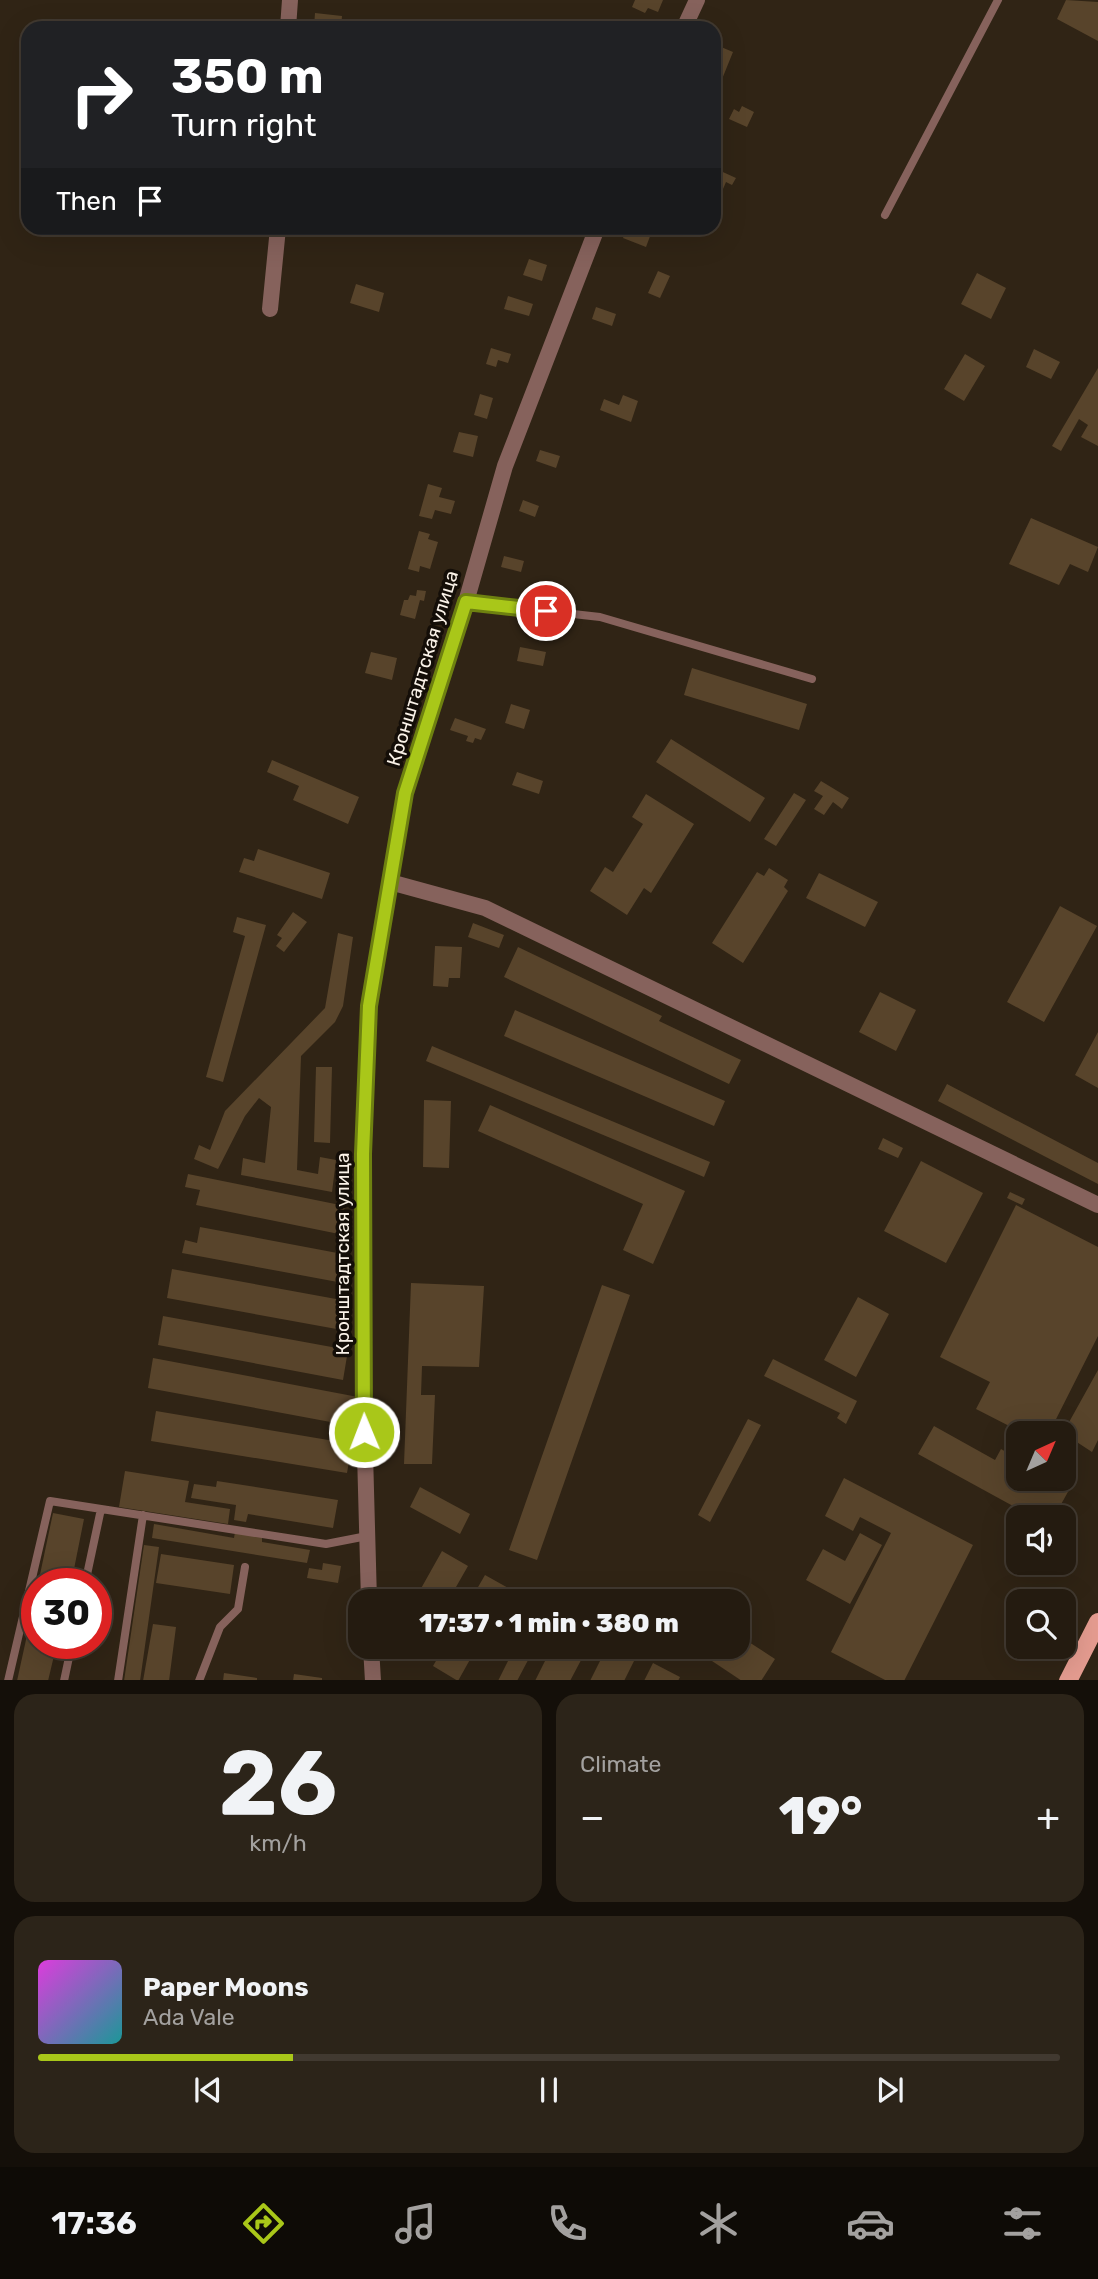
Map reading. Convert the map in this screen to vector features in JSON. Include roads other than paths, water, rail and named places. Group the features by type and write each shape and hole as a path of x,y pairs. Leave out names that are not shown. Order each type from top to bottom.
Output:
{"main road":[{"path":"1069,1680 1094,1645 1098,1622"}],"street":[{"path":"288,21 290,0"},
{"path":"687,21 697,0"},
{"path":"270,309 277,235"},
{"name":"Кронштадтская улица","path":"369,1589 363,1154 369,1006 405,793 466,602 505,466 594,235"},
{"path":"390,882 485,908 1098,1205"},
{"path":"372,1659 373,1680"}],"lane":[{"path":"884,215 998,0"},
{"path":"466,602 600,617 812,679"},
{"path":"8,1680 50,1501 326,1544 367,1536"},
{"path":"89,1568 102,1509"},
{"path":"118,1680 143,1515"},
{"path":"199,1680 220,1627 238,1609 246,1567"},
{"path":"64,1680 69,1659"}]}
